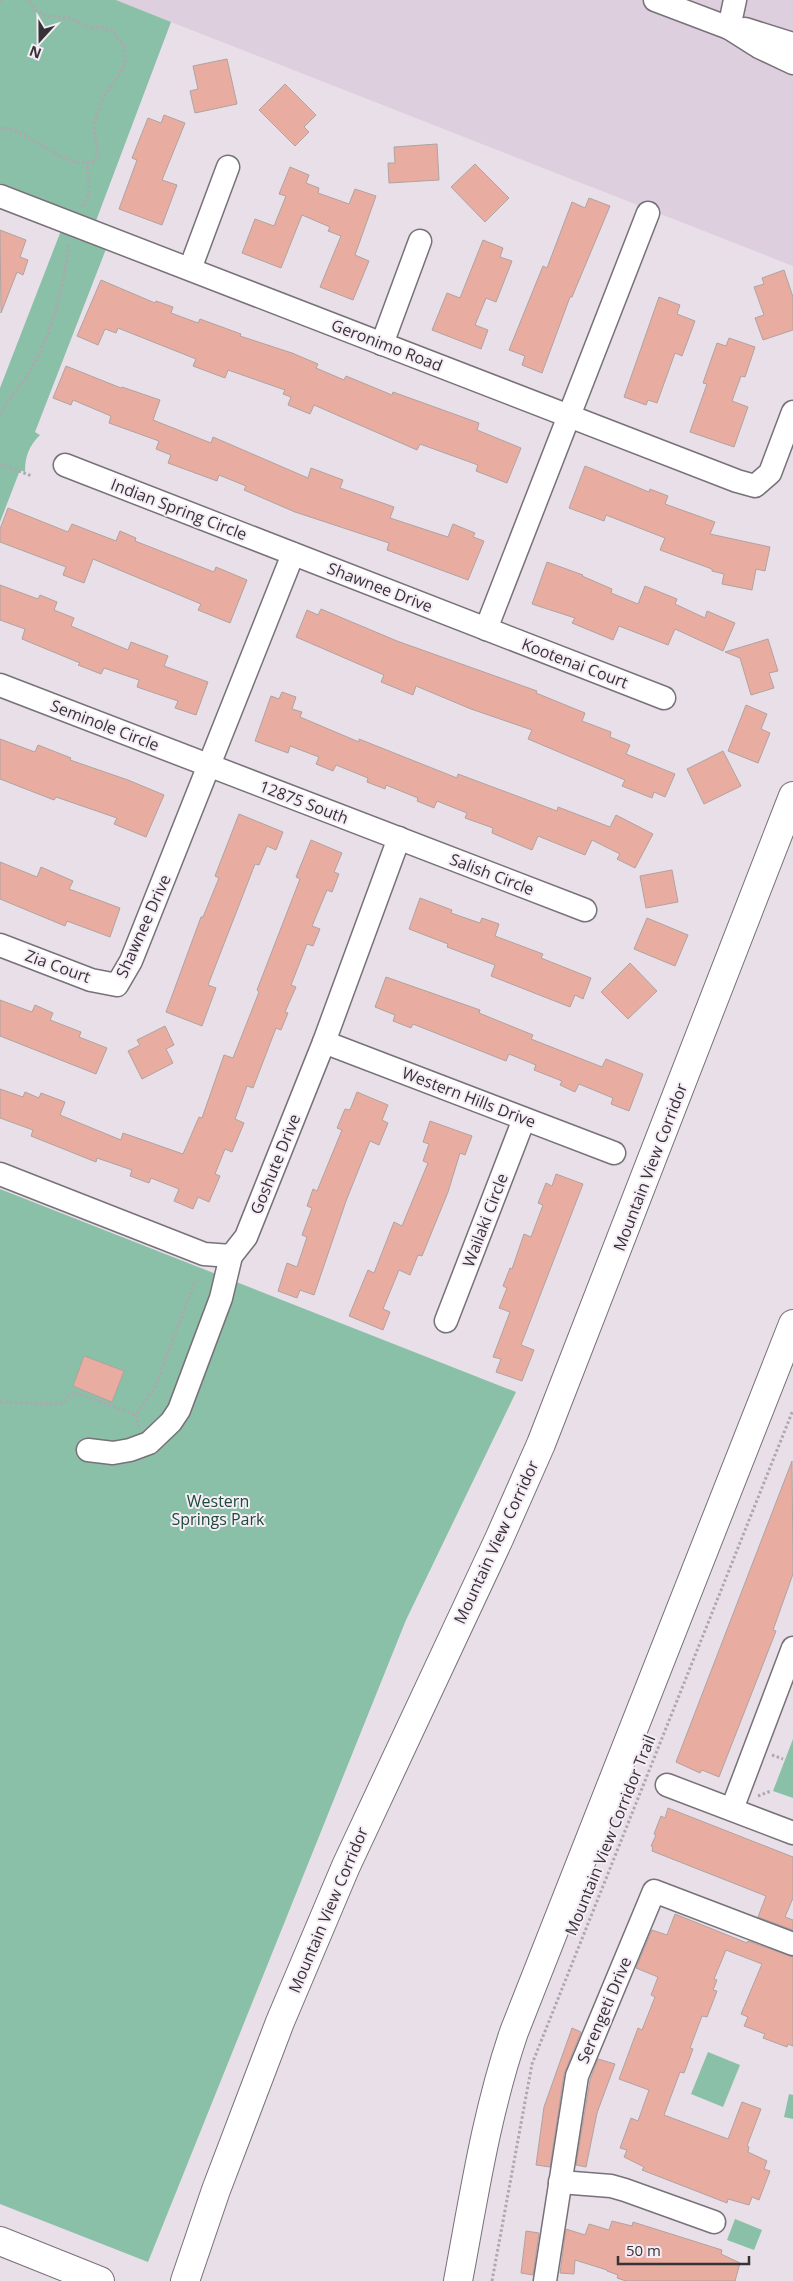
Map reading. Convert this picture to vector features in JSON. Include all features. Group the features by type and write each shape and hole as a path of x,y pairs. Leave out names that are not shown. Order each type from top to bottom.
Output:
{"main road":[{"name":"Mountain View Corridor","path":"185,2281 216,2190 280,2022 346,1866 500,1538 541,1444 793,796"},
{"path":"458,2281 482,2146 497,2081 514,2032 793,1324"},
{"path":"0,2241 100,2281"}],"street":[{"path":"655,0 729,28 759,47 793,63"},
{"path":"729,28 735,0"},
{"path":"729,28 759,32 793,44"},
{"path":"190,269 228,167"},
{"name":"Geronimo Road","path":"0,196 737,481 755,486 770,473 793,412"},
{"path":"486,629 648,214"},
{"path":"382,344 420,241"},
{"name":"Indian Spring Circle","path":"65,465 293,554"},
{"name":"Shawnee Drive","path":"117,985 131,960 293,554 486,629"},
{"name":"Kootenai Court","path":"486,629 664,698"},
{"name":"Seminole Circle","path":"0,685 210,765"},
{"name":"12875 South","path":"210,765 399,838"},
{"name":"Salish Circle","path":"399,838 585,910"},
{"name":"Goshute Drive","path":"231,1256 246,1237 324,1042 399,838"},
{"name":"Zia Court","path":"0,945 91,980 117,985"},
{"name":"Western Hills Drive","path":"324,1042 614,1153"},
{"name":"Wailaki Circle","path":"446,1321 524,1119"},
{"path":"0,1174 204,1254 231,1256 221,1298 179,1410 162,1433 149,1443 130,1450 113,1453 88,1450"},
{"path":"732,1808 793,1648"},
{"path":"667,1785 732,1808 793,1833"},
{"name":"Serengeti Drive","path":"545,2281 576,2076 654,1891 793,1944"},
{"path":"560,2182 611,2186 714,2222"}],"path":[{"path":"0,128 25,134 67,159 88,162 97,158 96,116 102,98 122,70 125,62 124,46 111,30 100,27 91,28 69,18 46,16 36,10 28,0"},
{"path":"80,214 89,193 88,162"},
{"path":"0,416 9,400 29,374 45,342 63,283 71,237"},
{"path":"0,464 32,476"},
{"path":"149,1443 138,1426 136,1415 155,1387 196,1279"},
{"path":"0,1402 58,1404 66,1400 74,1392 136,1415"},
{"name":"Mountain View Corridor Trail","path":"492,2281 532,2064 793,1410"},
{"path":"753,1799 771,1791"}],"shaded area":[{"path":"116,0 793,0 793,266 171,22"}],"green space":[{"path":"0,0 116,0 171,22 88,242 106,249 35,432 40,435 28,452 25,472 20,470 0,522 0,388 69,210 0,183"},
{"name":"Western Springs Park","path":"0,1189 516,1392 406,1620 148,2262 0,2204"},
{"path":"793,1739 793,1798 773,1791"},
{"path":"708,2052 740,2065 723,2107 691,2094"},
{"path":"789,2094 793,2095 793,2119 784,2117"},
{"path":"735,2219 762,2230 754,2250 727,2240"}],"building":[{"path":"227,59 237,104 195,113 190,91 198,89 193,66"},
{"path":"285,84 316,115 304,127 309,132 295,146 259,110"},
{"path":"164,115 185,123 162,180 177,185 162,225 119,209 137,160 132,158 148,118 161,123"},
{"path":"437,144 439,180 389,183 388,163 395,163 394,147"},
{"path":"475,164 509,198 485,222 451,187"},
{"path":"290,167 309,175 306,183 319,188 318,193 349,204 355,189 376,196 355,255 369,261 353,300 320,287 341,236 328,231 330,227 302,215 281,268 242,253 255,219 274,226 286,196 279,194"},
{"path":"589,198 610,206 572,297 570,297 542,373 522,365 525,356 509,350 543,266 547,268 572,202 585,208"},
{"path":"0,230 26,240 20,257 28,260 23,275 17,272 1,313"},
{"path":"483,240 503,248 500,257 512,261 496,302 486,298 475,325 488,330 481,349 432,330 447,293 460,298"},
{"path":"784,270 793,297 793,330 763,340 755,318 764,315 754,287 764,284 762,278"},
{"path":"101,280 155,303 156,301 173,307 171,313 198,323 200,319 241,334 240,336 292,353 318,364 316,368 344,380 346,376 392,395 393,392 479,423 477,430 521,448 507,483 476,471 478,465 420,444 417,450 314,405 310,414 288,405 291,397 283,394 285,390 228,370 225,378 193,366 196,359 118,328 116,333 105,329 98,345 77,336"},
{"path":"659,297 680,305 677,314 695,321 682,356 675,353 657,403 648,400 646,405 624,397"},
{"path":"729,338 755,347 745,377 741,376 732,401 748,407 734,447 690,432 707,384 703,383 717,343 726,346"},
{"path":"66,366 121,388 160,400 153,420 211,443 213,437 308,478 311,468 343,480 340,488 394,507 390,518 448,537 453,524 475,533 473,537 484,541 468,580 387,550 389,543 295,512 244,490 246,486 219,475 217,481 168,463 171,455 156,449 159,441 109,423 111,416 73,400 71,405 53,398"},
{"path":"585,466 649,492 650,489 668,496 665,504 715,522 710,534 770,547 765,571 756,569 752,590 722,584 724,574 660,550 665,538 606,515 604,521 569,508"},
{"path":"8,508 68,532 72,524 116,541 120,531 136,538 135,541 214,572 216,567 247,580 230,623 198,610 201,604 93,559 84,583 63,575 66,567 0,542 0,529"},
{"path":"547,562 583,575 612,589 611,593 638,604 645,586 677,599 675,604 705,618 707,611 735,623 723,651 675,629 668,645 619,626 613,640 572,623 575,618 532,604"},
{"path":"0,585 38,599 40,595 57,602 54,610 74,618 71,626 128,650 131,642 168,656 164,666 208,682 196,715 175,708 178,701 137,687 139,680 104,668 101,674 78,665 80,663 22,639 25,629 0,620"},
{"path":"321,609 397,641 537,691 536,693 585,713 582,721 611,732 610,737 630,745 626,754 675,774 665,797 654,792 652,798 622,786 625,780 528,739 532,730 471,709 416,686 413,695 381,682 384,675 296,637 307,610 318,615"},
{"path":"768,639 778,671 769,673 774,688 751,695 740,658 725,652"},
{"path":"282,692 296,697 292,709 302,712 300,717 359,742 359,739 457,778 458,774 557,811 558,807 610,827 616,815 653,834 635,868 617,859 620,854 592,840 585,855 538,836 532,850 492,833 493,828 465,818 467,813 437,801 434,808 417,801 418,798 386,785 385,789 367,782 368,778 336,765 333,771 316,764 319,757 290,746 288,753 255,741 271,696 279,699"},
{"path":"746,705 767,714 761,729 770,733 758,763 728,751"},
{"path":"0,739 35,752 38,745 71,758 70,760 164,795 146,837 114,824 117,818 56,797 54,800 0,779"},
{"path":"723,751 741,786 704,804 687,769"},
{"path":"239,814 283,832 276,850 267,846 259,865 255,864 208,985 216,988 202,1026 166,1012 201,917 203,917 219,878 215,876"},
{"path":"311,840 342,853 334,872 339,874 332,892 327,890 312,926 320,929 313,946 307,944 291,985 296,987 285,1012 288,1013 281,1030 276,1028 253,1088 247,1086 235,1119 244,1123 232,1152 225,1149 215,1174 220,1176 209,1202 198,1197 193,1209 174,1201 179,1189 151,1178 149,1183 130,1176 132,1170 97,1158 96,1162 31,1136 33,1130 0,1118 0,1089 23,1097 25,1092 39,1098 41,1093 65,1102 60,1115 121,1140 123,1133 183,1154 199,1117 202,1118 224,1055 233,1058 300,879 296,877"},
{"path":"0,862 37,877 41,867 73,881 69,889 120,908 110,937 67,921 65,926 0,899"},
{"path":"672,870 678,902 646,908 640,876"},
{"path":"420,898 452,910 451,913 480,923 482,918 499,924 495,936 543,954 541,958 591,978 583,999 575,995 570,1007 491,976 495,965 447,947 448,944 409,929"},
{"path":"647,918 688,935 675,966 634,949"},
{"path":"630,963 657,991 628,1019 601,992"},
{"path":"386,977 480,1010 479,1013 533,1035 531,1039 602,1067 606,1059 643,1074 629,1111 611,1104 613,1098 579,1084 575,1092 560,1085 562,1081 534,1070 536,1065 509,1054 506,1061 413,1024 411,1028 393,1021 395,1015 375,1007"},
{"path":"0,1000 32,1012 35,1005 53,1013 50,1020 81,1032 79,1037 107,1048 96,1074 0,1036"},
{"path":"165,1026 174,1045 166,1049 173,1063 142,1079 128,1051 140,1045 137,1040"},
{"path":"357,1092 388,1105 382,1120 388,1123 379,1145 370,1141 346,1201 314,1295 300,1290 297,1298 278,1291 287,1263 297,1267 307,1237 302,1235 312,1208 307,1206 313,1189 317,1191 342,1130 337,1128 345,1109 350,1110"},
{"path":"430,1121 472,1136 465,1155 460,1153 448,1192 422,1256 418,1255 410,1275 399,1270 383,1309 390,1312 383,1330 349,1316 368,1270 374,1273 394,1222 402,1226 428,1163 423,1161 429,1144 423,1142"},
{"path":"556,1174 583,1184 521,1345 534,1350 522,1381 496,1372 501,1359 493,1357 510,1312 499,1308 507,1288 503,1286 510,1268 512,1269 524,1234 531,1237 543,1205 538,1203 546,1183 552,1186"},
{"path":"84,1356 124,1371 112,1402 73,1386"},
{"path":"792,1461 793,1574 773,1630 776,1631 719,1777 702,1770 700,1773 676,1762"},
{"path":"668,1808 793,1857 793,1898 785,1917 793,1920 793,1930 758,1917 766,1896 652,1851 653,1847 651,1846 656,1835 654,1834 661,1816 665,1818"},
{"path":"675,1914 747,1943 748,1941 793,1957 793,2046 788,2044 787,2047 763,2038 765,2034 744,2026 748,2017 741,2014 762,1964 726,1950 714,1979 717,1980 713,1990 717,1991 707,2017 702,2016 690,2048 693,2049 684,2073 680,2072 664,2115 728,2139 742,2102 761,2109 747,2146 749,2147 748,2152 767,2161 764,2169 770,2171 759,2200 752,2197 749,2205 728,2199 727,2203 642,2170 644,2167 624,2157 627,2150 620,2148 631,2118 638,2121 649,2090 619,2079 638,2028 642,2030 655,1997 651,1995 658,1977 636,1968 652,1930 667,1935"},
{"path":"572,2028 581,2032 564,2074 550,2167 536,2165 544,2107"},
{"path":"598,2059 615,2064 597,2113 586,2167 576,2165 590,2080"},
{"path":"612,2221 632,2226 633,2222 722,2250 721,2254 740,2263 735,2281 626,2281 617,2278 618,2275 607,2270 575,2260 574,2274 560,2273 566,2229 585,2235 589,2224 609,2230"},
{"path":"526,2231 539,2233 533,2275 521,2273"}]}
